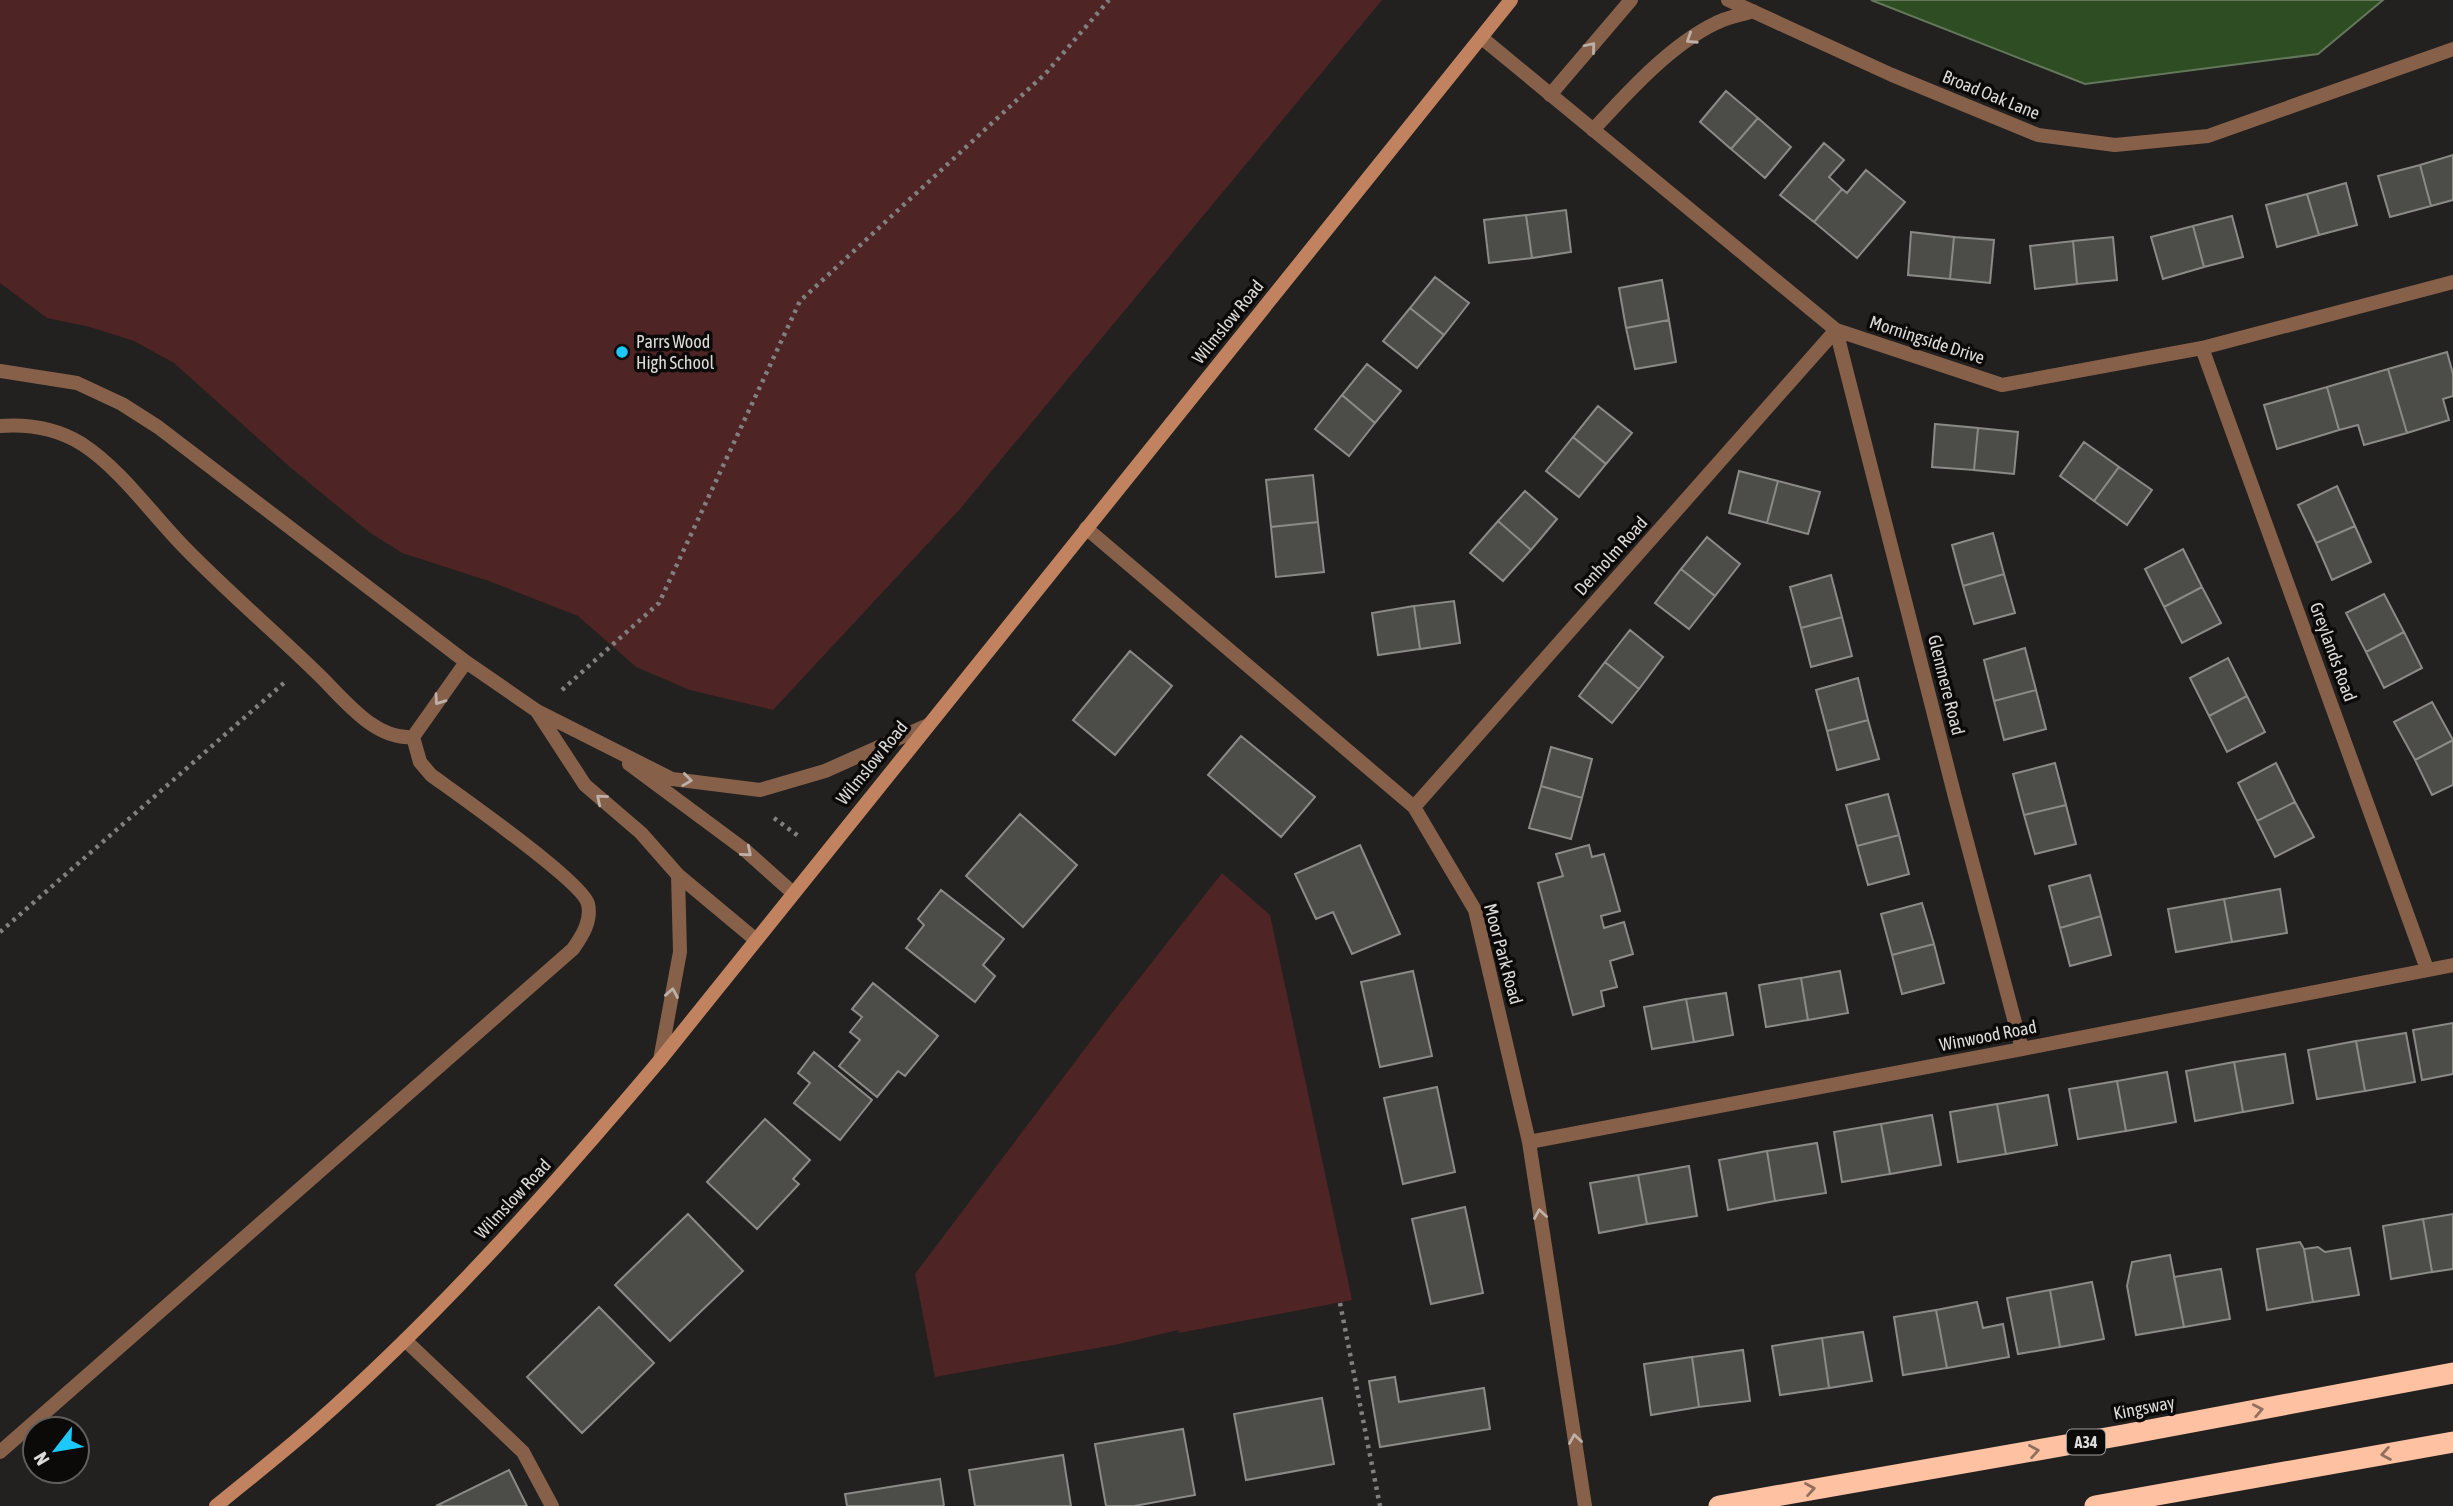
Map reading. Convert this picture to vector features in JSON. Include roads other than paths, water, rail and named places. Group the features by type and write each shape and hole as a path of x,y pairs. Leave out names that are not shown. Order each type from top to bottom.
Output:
{"highway":[{"name":"Kingsway","path":"1719,1506 2123,1435 2453,1373"},
{"path":"2095,1506 2154,1501 2453,1442"}],"main road":[{"name":"Wilmslow Road","path":"216,1506 314,1426 405,1340 561,1176 660,1060 1511,0"}],"street":[{"path":"1550,94 1631,0"},
{"name":"Broad Oak Lane","path":"1728,0 1892,75 2038,135 2115,145 2208,136 2453,49"},
{"path":"1593,130 1675,50 1717,22 1753,11"},
{"name":"Morningside Drive","path":"1482,38 1836,330 2002,385 2202,348 2453,282"},
{"name":"Denholm Road","path":"1414,807 1836,330"},
{"name":"Glenmere Road","path":"1836,330 1951,784 2022,1049"},
{"name":"Greylands Road","path":"2202,348 2427,969"},
{"path":"0,371 77,383 121,404 158,428 466,662 537,711 672,779 760,790 825,771 926,726"},
{"path":"0,426 47,429 79,442 104,460 185,548 349,704 385,733 399,738 413,737"},
{"name":"Moor Park Road","path":"1086,528 1414,807 1475,910 1529,1142 1585,1506"},
{"path":"413,737 466,662"},
{"path":"537,711 584,785 641,833 678,874 756,940"},
{"path":"2,1446 573,949 582,936 588,920 588,905 582,892 526,845 431,775 420,761 413,737"},
{"path":"594,738 745,850 793,893"},
{"path":"660,1060 680,952 678,874"},
{"name":"Winwood Road","path":"1529,1142 2453,965"},
{"path":"405,1340 523,1452 552,1506"}],"place":[{"name":"Parrs Wood High School","path":"622,352"}]}
